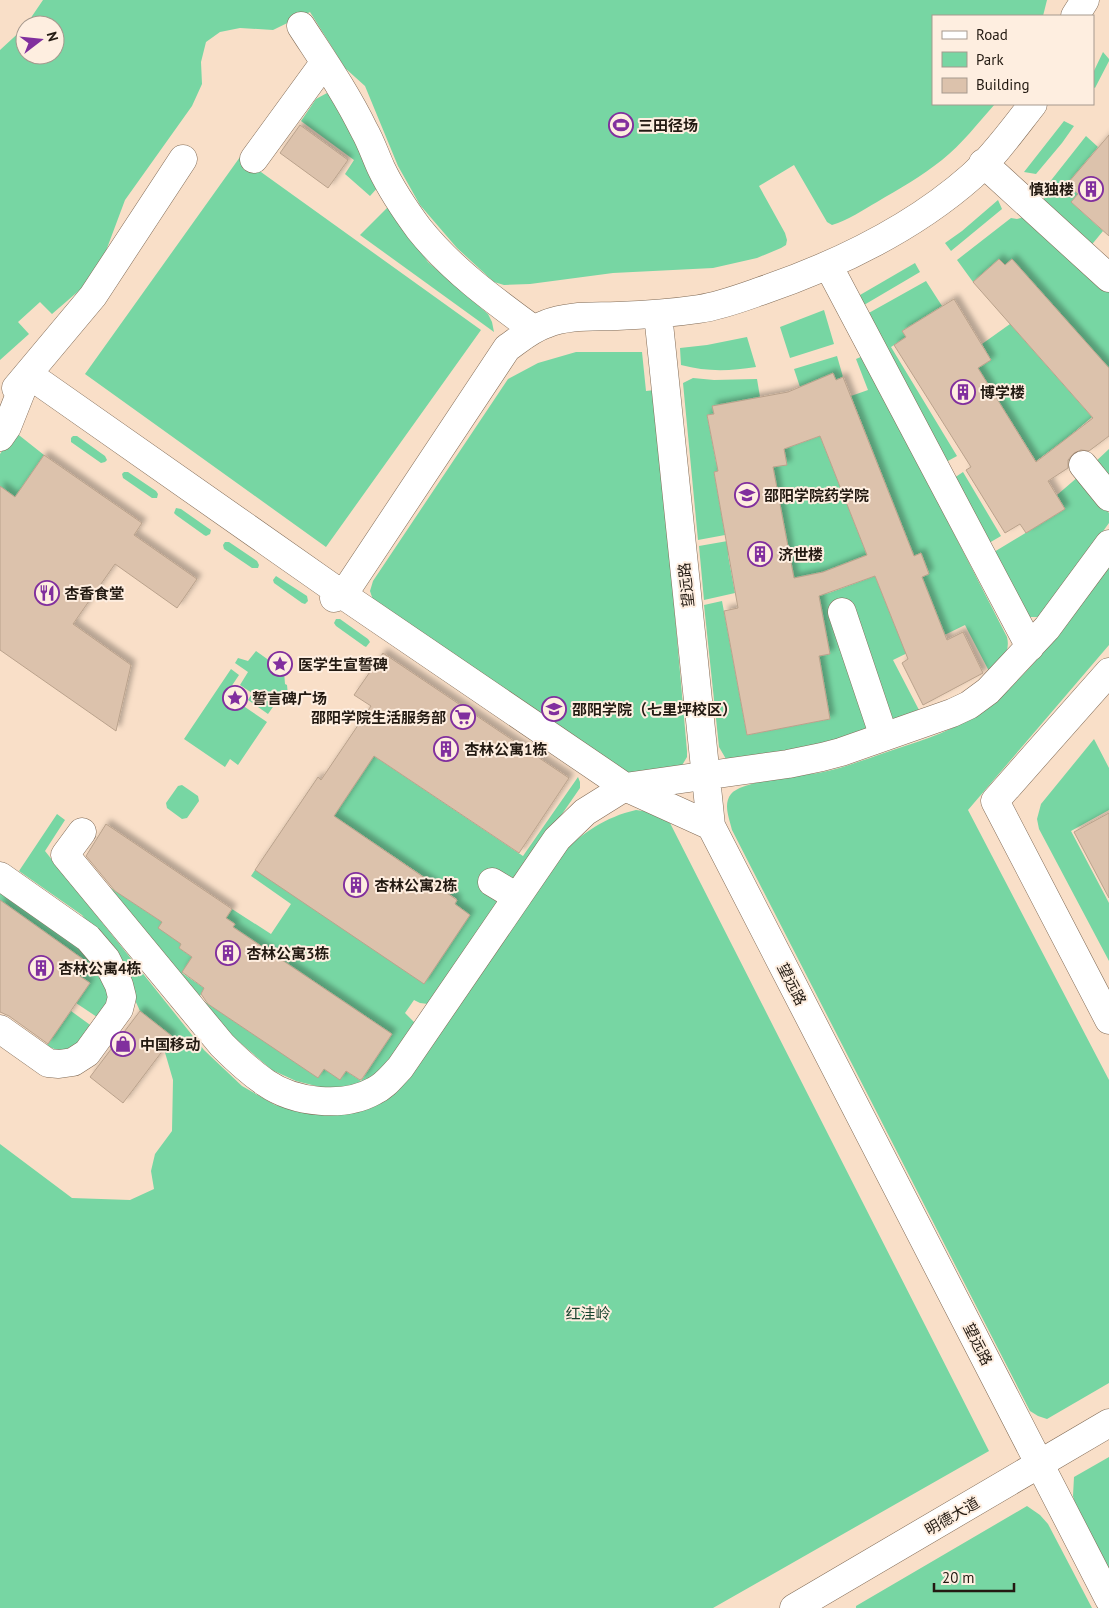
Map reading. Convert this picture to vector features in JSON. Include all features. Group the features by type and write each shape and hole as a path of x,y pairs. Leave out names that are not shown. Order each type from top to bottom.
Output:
{"lane":[{"path":"1076,15 1084,0"},
{"path":"301,26 343,90 365,130 381,168 399,201 419,229 442,255 479,289 533,329"},
{"path":"254,159 324,63"},
{"path":"339,596 507,348 533,329 569,318 658,314 703,308 750,295 828,265 889,235 934,205 973,175 1032,105"},
{"path":"0,408 93,296 182,159"},
{"path":"984,162 1109,278"},
{"path":"828,265 1030,647"},
{"name":"望远路","path":"658,314 711,826 1109,1599"},
{"path":"0,437 7,427 28,374"},
{"path":"28,374 339,596 625,787 711,826"},
{"path":"1083,465 1109,497"},
{"path":"82,832 65,855 222,1045 244,1066 268,1084 294,1096 319,1101 342,1101 358,1098 375,1091 385,1084 400,1068 557,839 585,812 625,787 788,764 822,757 952,713 969,705 988,691 1047,628 1109,544"},
{"path":"842,612 884,737"},
{"path":"1109,672 995,801 1109,1020"},
{"path":"0,876 88,938 106,959 119,985 122,998 118,1009 87,1053 73,1062 48,1063 0,1028"},
{"path":"492,882 517,897"},
{"name":"明德大道","path":"794,1608 825,1600 1040,1464 1109,1423"}],"green space":[{"name":"三田径场","path":"43,0 1047,0 1043,15 932,15 932,105 994,105 942,160 855,215 832,225 827,222 794,165 759,186 785,233 786,245 781,248 757,258 713,268 613,273 530,284 504,285 494,282 457,248 420,205 398,166 365,86 345,68 310,12 273,30 240,28 220,32 206,42 201,62 202,84 192,106 125,200 97,275 52,314 40,302 18,322 29,334 0,360 0,50 15,36 15,65 65,65 65,15 33,15"},
{"path":"1103,52 1109,61 1095,88 1094,71"},
{"path":"327,93 336,102 380,185 370,196 345,174 354,160 301,121 316,99"},
{"path":"1064,121 1074,126 1062,143 1036,174 1024,172"},
{"path":"1086,136 1098,147 1067,184 1078,194 1071,202 1103,231 1089,248 1042,205 1045,188"},
{"path":"240,157 481,330 326,547 85,374"},
{"path":"998,200 1002,209 951,251 945,243"},
{"path":"389,206 428,262 488,314 494,332 360,235"},
{"path":"1024,217 1109,289 1109,368 1012,259 1005,265 999,259 973,282 957,260 1011,218"},
{"path":"915,263 920,272 864,305 860,295"},
{"path":"926,281 942,306 902,331 906,337 891,347 957,456 946,462 867,314"},
{"path":"824,310 834,344 790,358 780,327"},
{"path":"1010,324 1092,417 1036,461 978,368 991,360 982,344"},
{"path":"747,337 756,367 719,370 681,365 680,348"},
{"path":"576,352 642,352 646,391 655,390 687,751 687,757 681,767 627,775 373,600 370,591 373,581 508,379 538,363"},
{"path":"837,356 843,377 836,380 832,374 800,387 794,369"},
{"path":"863,356 1007,637 1006,653 990,673 965,625 893,660 919,710 904,717 876,723 864,731 817,746 726,759 719,747 704,605 722,601 747,735 830,719 819,656 830,654 824,623 807,597 829,593 875,576 895,626 935,610 922,577 929,573 921,553 914,556 851,396 868,390 856,359"},
{"path":"693,378 714,380 757,379 760,397 713,406 714,414 707,415 716,462 724,470 714,472 725,535 698,540 683,383"},
{"path":"15,432 44,455 15,497 0,488 0,454"},
{"path":"73,436 77,436 105,456 107,460 101,463 71,442"},
{"path":"820,436 867,555 823,572 794,578 773,467 787,464 784,449"},
{"path":"1109,449 1109,484 1093,464"},
{"path":"128,472 156,491 158,494 157,498 152,498 123,478 122,474"},
{"path":"963,472 1001,536 989,543 954,478"},
{"path":"1079,476 1109,513 1109,523 1042,615 1029,617 994,552 1065,509 1057,495"},
{"path":"176,508 181,509 211,530 210,534 204,535 176,515 174,513"},
{"path":"739,539 741,552 728,555 735,593 704,600 699,546"},
{"path":"225,542 229,542 257,561 258,568 252,568 224,549 223,545"},
{"path":"1109,566 1109,645 968,810 1109,1080 1109,1383 1047,1419 1030,1411 732,830 727,802 731,794 748,785 841,768 929,738 962,723 985,708 1025,673 1061,631"},
{"path":"276,576 307,596 308,601 305,604 302,603 274,583 273,580"},
{"path":"336,619 340,619 370,642 366,647 364,646 336,626 334,623"},
{"path":"256,651 284,671 285,684 287,685 288,695 280,697 268,714 248,700 252,693 240,685 248,672 235,663 238,658 248,661"},
{"path":"231,669 239,675 231,687 244,695 239,703 267,722 238,765 230,759 225,767 184,739"},
{"path":"1094,739 1109,768 1109,810 1071,831 1109,903 1109,961 1039,829 1037,819 1041,804"},
{"path":"374,756 523,856 578,777 580,788 428,1004 414,1000 405,1013 415,1023 386,1069 360,1087 328,1089 296,1081 272,1070 231,1035 93,876 162,922 181,944 179,948 192,957 182,973 204,988 199,998 318,1077 324,1069 340,1079 346,1071 361,1081 392,1034 233,927 235,924 226,918 232,909 271,934 291,904 251,876 255,870 454,904 457,899 334,816"},
{"path":"182,785 198,796 199,801 187,818 182,819 167,808 166,803 178,786"},
{"name":"红洼岭","path":"636,810 650,812 670,823 989,1451 713,1608 0,1608 0,1144 72,1198 130,1200 154,1189 151,1171 155,1154 172,1131 173,1080 164,1049 173,1037 140,1011 114,954 82,915 19,871 57,814 65,820 45,851 204,1050 242,1086 275,1105 307,1113 333,1113 362,1108 560,854 577,839 604,821"},
{"path":"0,890 86,951 98,969 107,992 108,1005 100,1019 76,1003 90,983 78,975 87,962 0,900"},
{"path":"71,1011 93,1027 84,1039 73,1047 67,1050 54,1049 47,1045"},
{"path":"1109,1457 1109,1572 1076,1507 1073,1496 1074,1477"},
{"path":"1027,1506 1040,1515 1048,1524 1092,1608 856,1608 856,1606"}],"building":[{"path":"300,125 348,160 328,188 280,153"},
{"name":"慎独楼","path":"1109,135 1109,236 1071,202 1078,194 1067,184"},
{"name":"博学楼","path":"999,259 1005,265 1012,259 1109,368 1109,436 1089,451 1081,450 1074,453 1068,460 1068,468 1048,481 1065,509 1026,533 1020,524 1005,533 966,470 971,467 894,345 906,337 902,331 954,299 991,360 978,368 1036,462 1093,418 973,282"},
{"name":"济世楼","path":"833,373 836,380 843,377 914,556 921,553 929,574 922,577 947,640 963,632 983,673 923,705 902,663 908,659 875,576 819,596 830,654 819,656 830,719 747,735 724,611 738,608 714,472 718,471 707,415 714,414 712,406 788,392","holes":["820,436 867,555 823,572 794,578 773,467 787,465 784,449"]},
{"name":"杏香食堂","path":"44,455 142,523 134,535 197,579 177,608 115,564 73,624 131,665 116,731 0,650 0,486 15,497"},
{"path":"383,653 569,778 519,853 374,756 334,816 457,900 455,904 470,915 424,984 255,870 318,777 321,780 371,706 354,695"},
{"path":"1109,813 1109,898 1074,832"},
{"name":"杏林公寓3栋","path":"106,824 232,909 226,918 235,924 233,927 392,1034 362,1079 360,1080 346,1071 340,1080 324,1069 318,1078 208,1004 201,994 204,988 182,972 192,957 179,948 181,944 158,928 162,922 115,891 86,856"},
{"name":"杏林公寓4栋","path":"0,900 87,962 78,975 90,983 48,1044 9,1016 0,1012"},
{"path":"140,1011 173,1037 123,1103 90,1077"}],"place":[{"name":"三田径场","path":"621,125"},
{"name":"慎独楼","path":"1091,189"},
{"name":"博学楼","path":"963,392"},
{"name":"邵阳学院药学院","path":"747,495"},
{"name":"济世楼","path":"760,554"},
{"name":"杏香食堂","path":"47,593"},
{"name":"医学生宣誓碑","path":"280,664"},
{"name":"誓言碑广场","path":"235,698"},
{"name":"邵阳学院（七里坪校区）","path":"554,709"},
{"name":"邵阳学院生活服务部","path":"463,717"},
{"name":"杏林公寓1栋","path":"446,749"},
{"name":"杏林公寓2栋","path":"356,885"},
{"name":"杏林公寓3栋","path":"228,953"},
{"name":"杏林公寓4栋","path":"41,968"},
{"name":"中国移动","path":"123,1044"}]}
